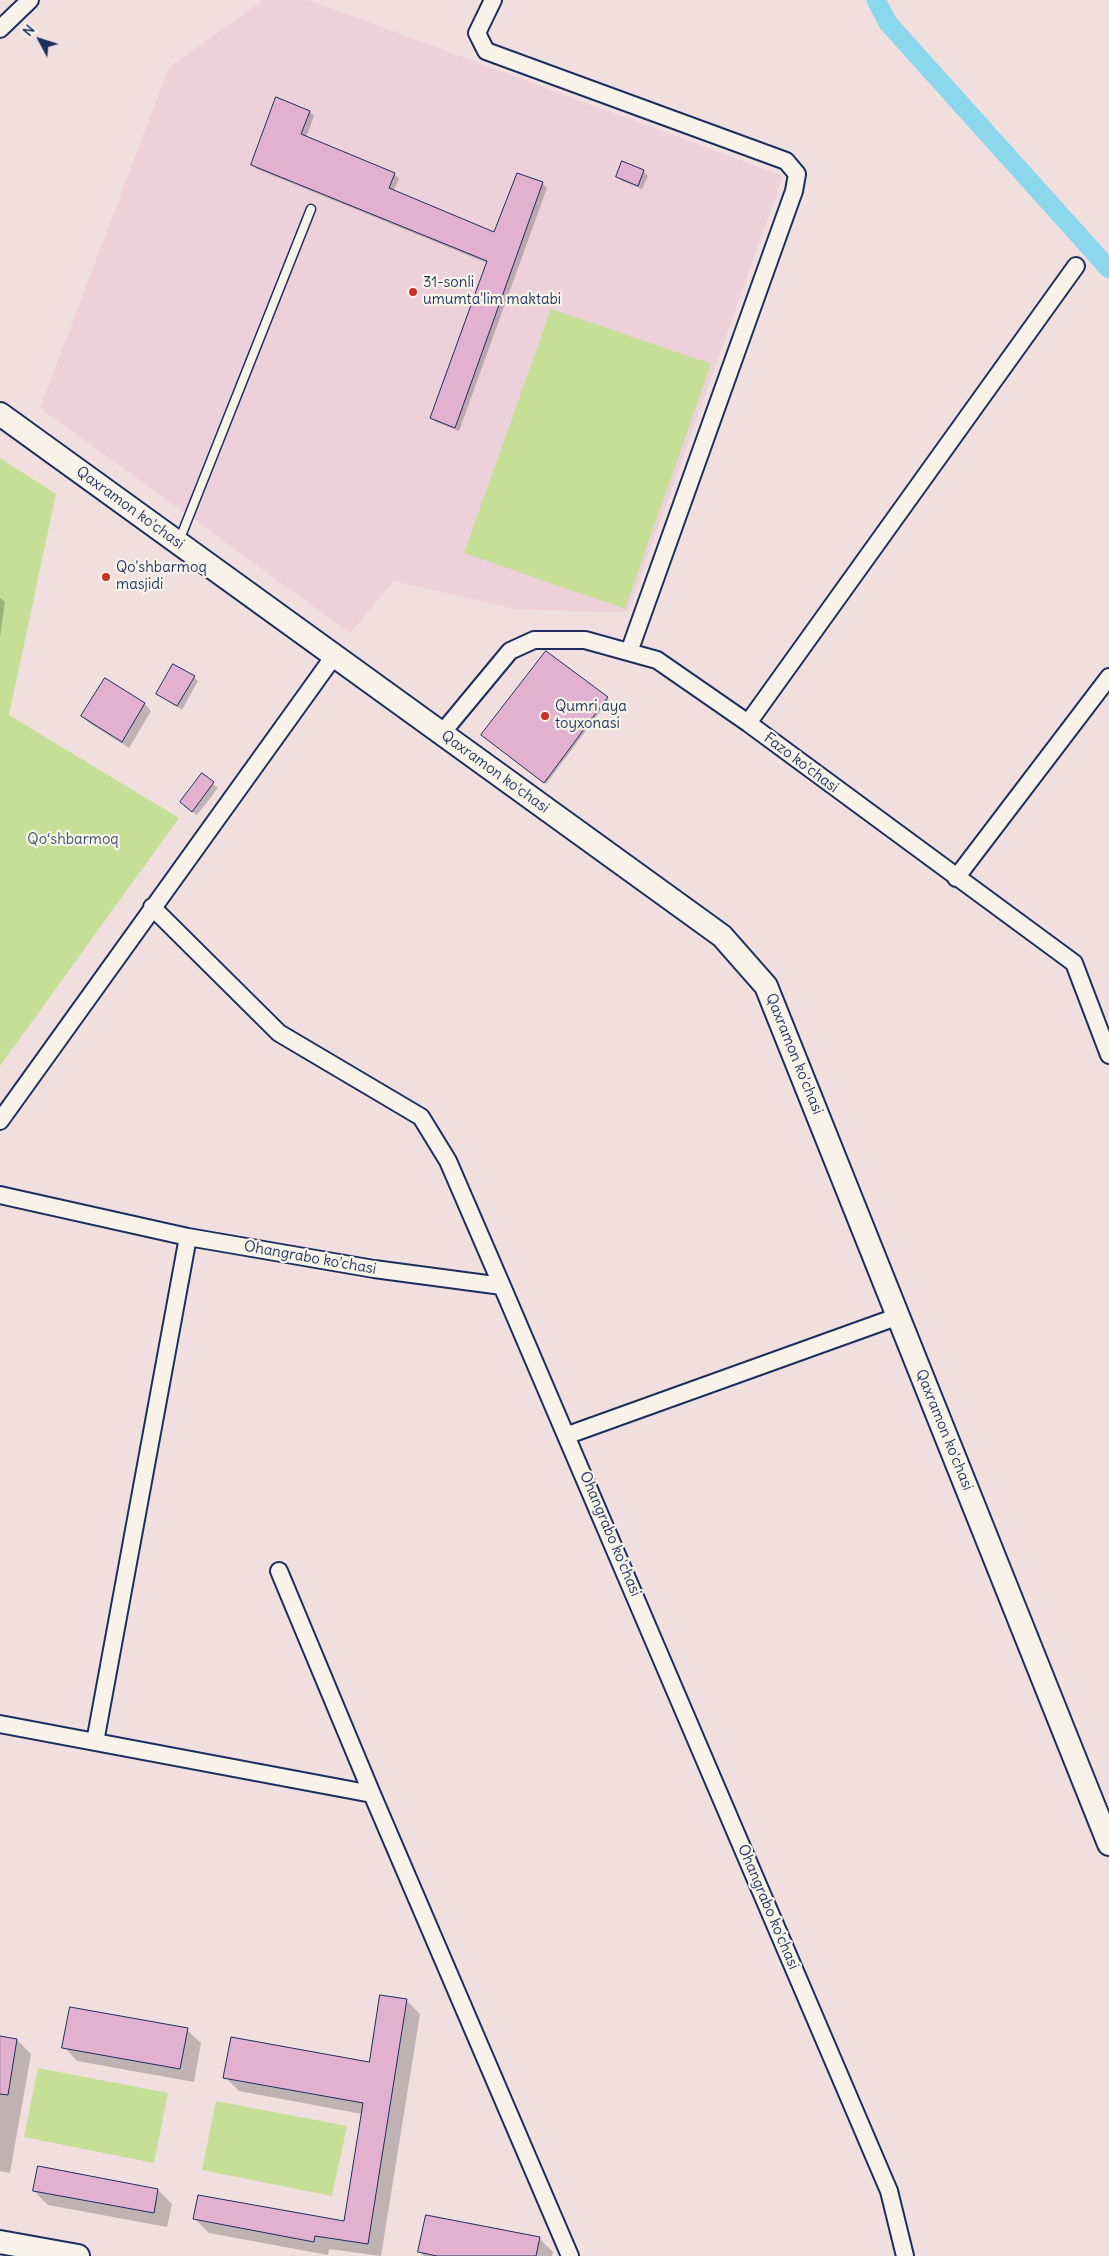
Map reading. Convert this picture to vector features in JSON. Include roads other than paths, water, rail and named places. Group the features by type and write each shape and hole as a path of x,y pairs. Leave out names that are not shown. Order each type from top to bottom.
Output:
{"street":[{"path":"0,29 30,0"},
{"path":"493,0 477,33 486,51 786,161 796,174 794,191 629,652"},
{"path":"748,723 1076,266"},
{"name":"Qaxramon ko'chasi","path":"0,414 722,936 766,986 1109,1844"},
{"name":"Fazo ko'chasi","path":"442,733 510,651 534,640 585,640 657,660 748,723 956,878 1074,963 1109,1054"},
{"path":"0,1121 334,656"},
{"path":"956,878 1109,677"},
{"path":"152,907 279,1034 420,1117 448,1161 502,1286"},
{"name":"Ohangrabo ko'chasi","path":"0,1195 188,1237 374,1269 502,1286 568,1435 889,2191 905,2256"},
{"path":"95,1742 188,1237"},
{"path":"568,1435 899,1316"},
{"path":"279,1571 372,1794 570,2256"},
{"path":"0,1724 372,1794"},
{"path":"0,2242 50,2254 78,2256"}],"lane":[{"path":"178,543 311,209"}],"waterway":[{"path":"876,0 888,23 1109,269"}],"place":[{"name":"31-sonli umumta'lim maktabi","path":"413,292"},
{"name":"Qo'shbarmoq masjidi","path":"106,577"},
{"name":"Qumri aya toyxonasi","path":"545,716"}],"park label":[{"name":"Qo‘shbarmoq","path":"73,840"}]}
